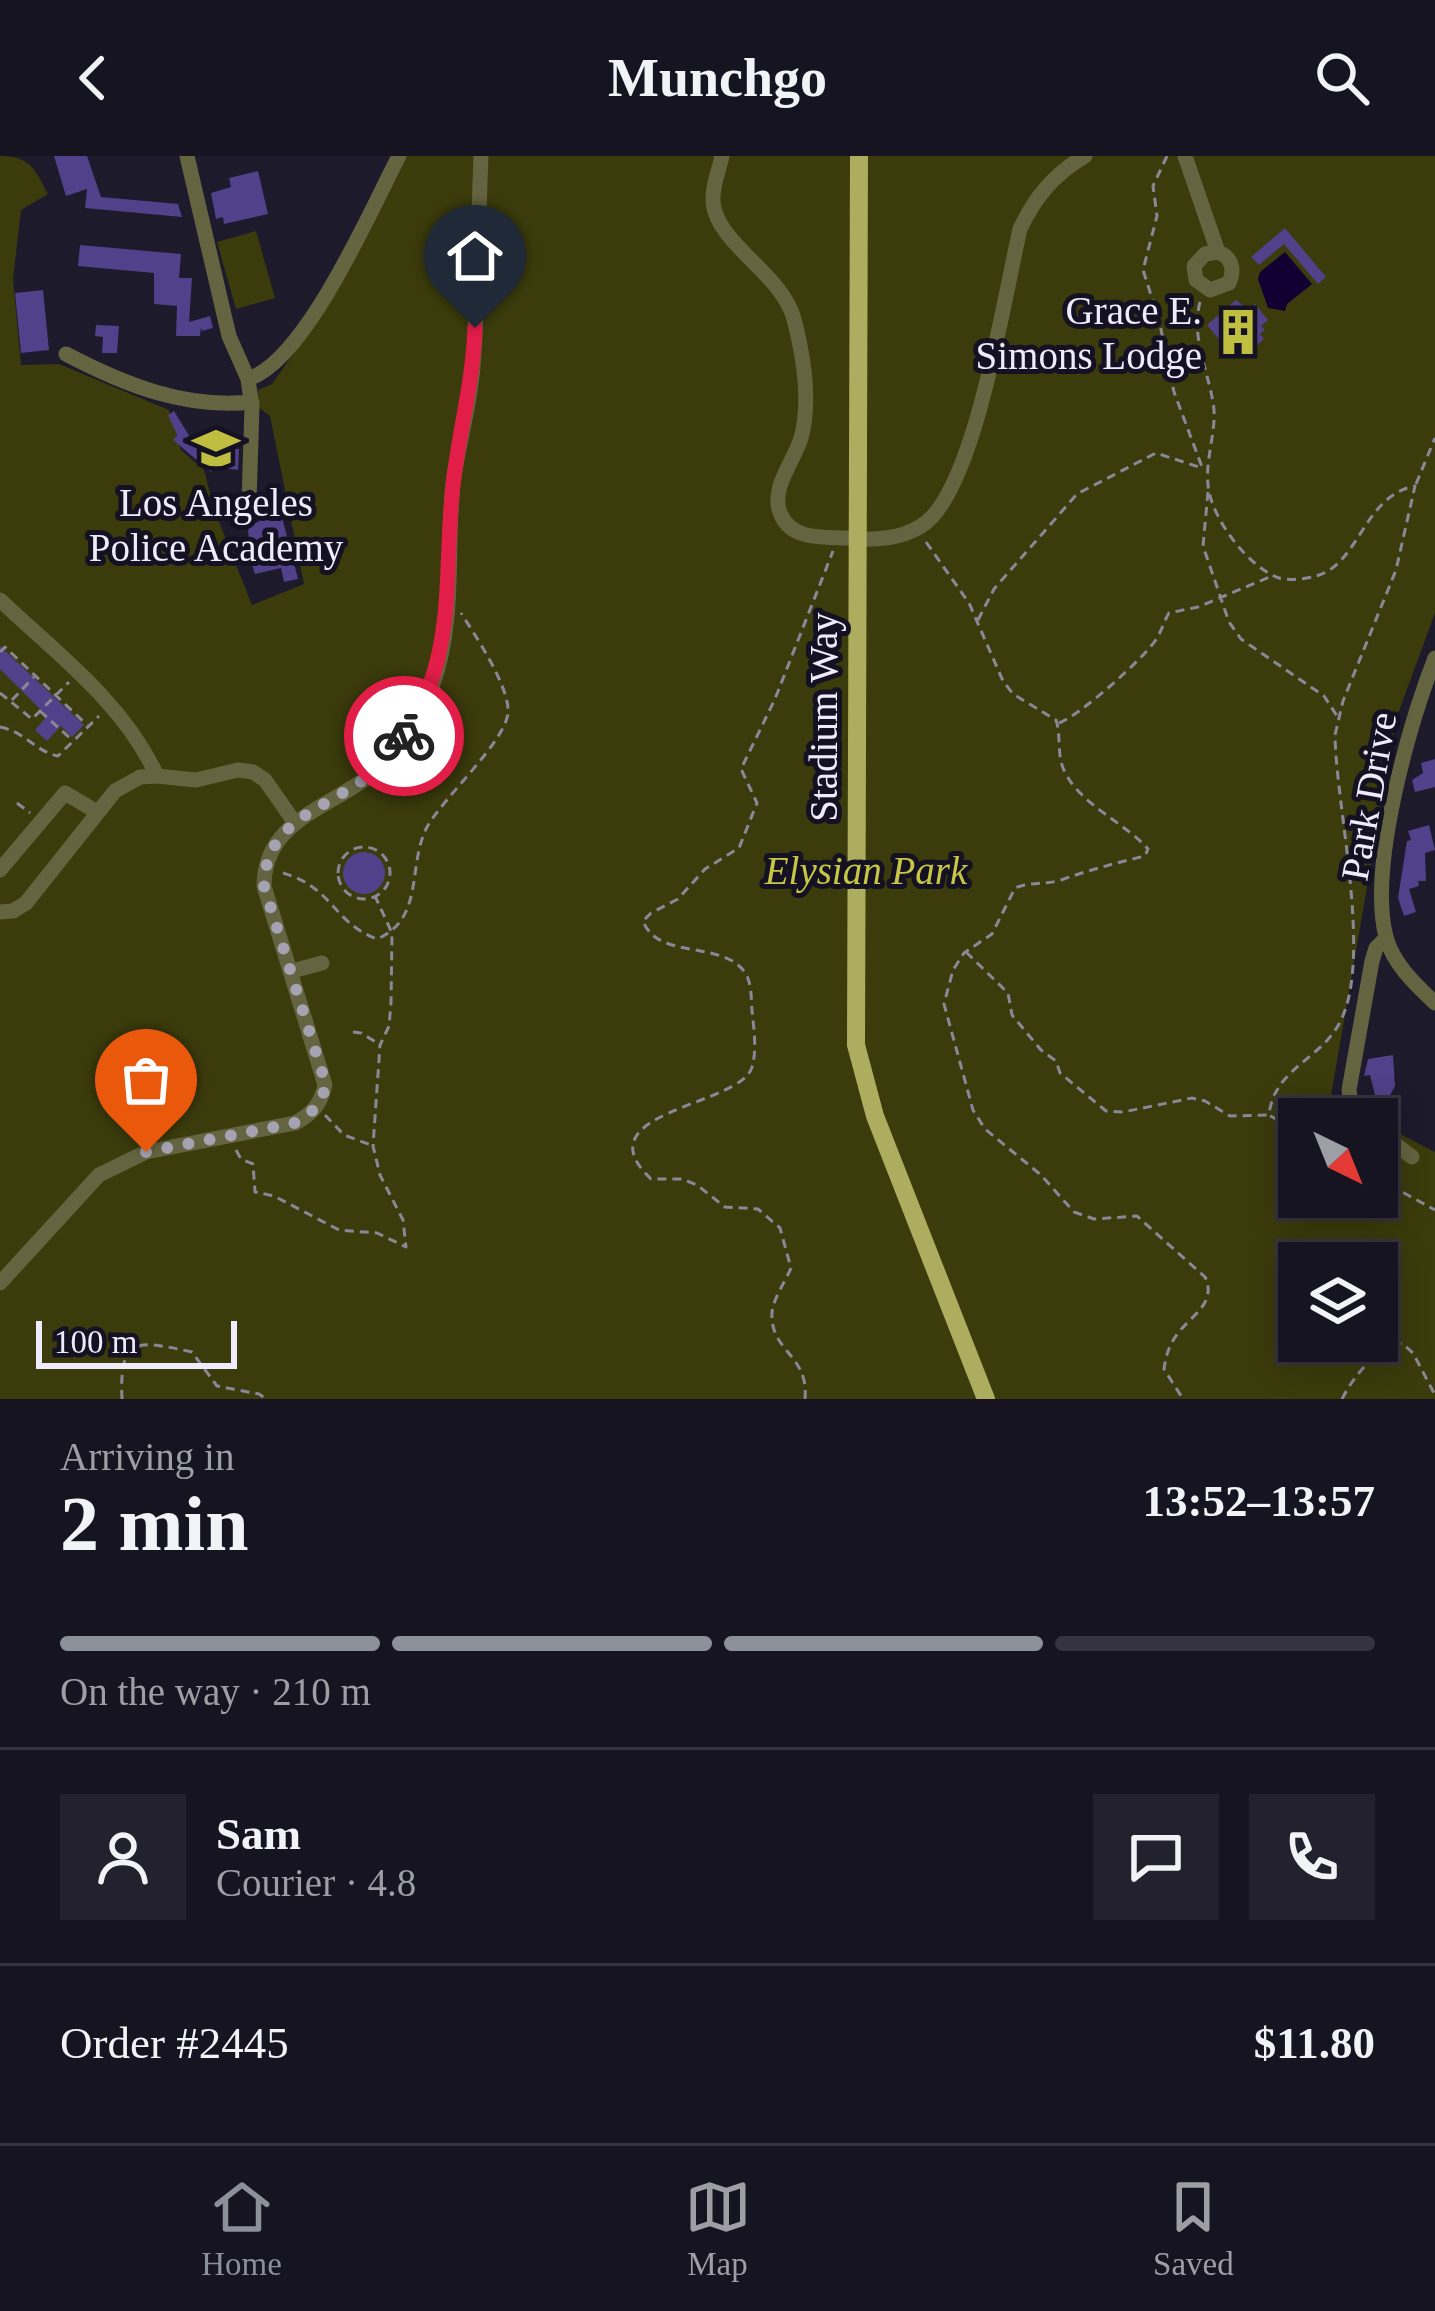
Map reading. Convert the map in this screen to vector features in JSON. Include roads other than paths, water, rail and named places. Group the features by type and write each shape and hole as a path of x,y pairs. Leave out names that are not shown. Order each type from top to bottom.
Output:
{"main road":[{"name":"Stadium Way","path":"859,156 847,539 856,1046 874,1116 986,1399"}],"street":[{"path":"188,156 229,336 248,379 249,500"},
{"path":"248,379 271,370 329,291 399,156"},
{"path":"0,1283 99,1175 146,1152 295,1123 317,1106 326,1085 264,886 264,867 272,846 295,823 374,772 422,708 433,682 448,594 453,484 473,371 481,156"},
{"path":"722,156 713,187 715,214 782,290 799,340 804,414 801,438 777,495 781,516 795,532 847,539 902,536 933,516 969,446 1020,229 1034,200 1058,174 1085,156"},
{"path":"1185,156 1218,252 1228,259 1232,276 1222,288 1204,288 1196,280 1194,266 1204,254 1218,252"},
{"path":"67,354 164,395 225,405 251,402"},
{"path":"0,600 111,705 146,750 157,776"},
{"name":"Park Drive","path":"1435,658 1410,722 1381,880 1386,938 1413,982 1435,1003"},
{"path":"0,912 26,903 97,812 126,783 157,776 196,780 238,770 253,772 265,780 295,823"},
{"path":"0,870 61,796 69,793 97,812"},
{"path":"1350,1098 1372,961 1386,938"},
{"path":"292,971 322,963"},
{"path":"1398,1146 1412,1156"}],"place":[{"name":"Grace E. Simons Lodge","path":"1238,332"},
{"name":"Los Angeles Police Academy","path":"216,448"}],"park label":[{"name":"Elysian Park","path":"866,870"}]}
